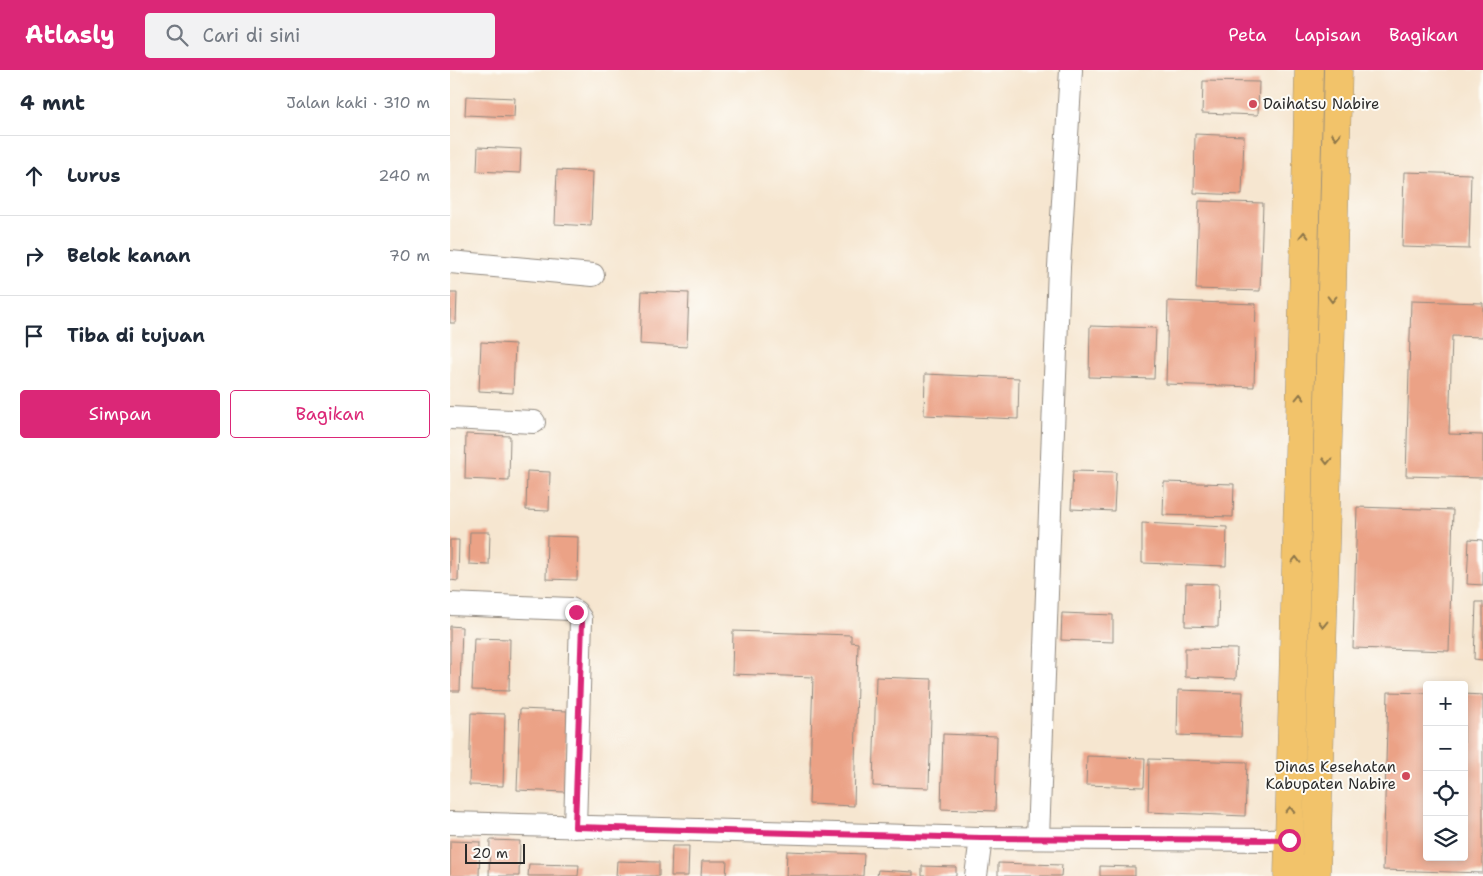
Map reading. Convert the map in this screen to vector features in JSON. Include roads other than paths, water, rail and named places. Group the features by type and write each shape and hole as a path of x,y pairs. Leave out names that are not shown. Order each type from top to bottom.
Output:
{"main road":[{"path":"1288,876 1308,70"},
{"path":"1316,876 1338,70"}],"street":[{"path":"1038,838 1059,267 1071,70"},
{"path":"450,262 593,274"},
{"path":"450,418 534,422"},
{"path":"450,604 571,609 581,619 575,827"},
{"path":"450,823 981,838 1289,840"},
{"path":"976,876 981,838"}],"place":[{"name":"Daihatsu Nabire","path":"1253,104"},
{"name":"Dinas Kesehatan Kabupaten Nabire","path":"1406,776"}]}
